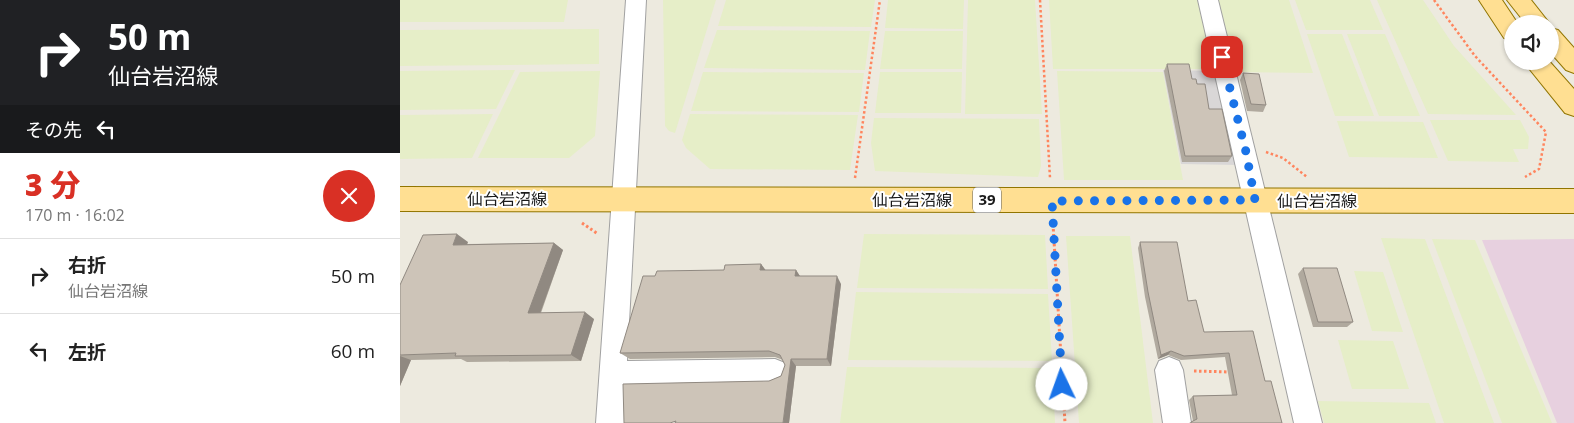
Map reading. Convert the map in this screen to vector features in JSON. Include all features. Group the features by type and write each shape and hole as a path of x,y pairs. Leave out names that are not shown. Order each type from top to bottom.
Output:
{"main road":[{"path":"1490,0 1504,20"},
{"path":"1518,0 1531,15"},
{"path":"1559,46 1574,64"},
{"path":"1543,70 1574,106"},
{"name":"仙台岩沼線","path":"400,199 1574,201"}],"street":[{"path":"610,423 636,0"},
{"path":"1208,0 1246,152 1255,200 1308,423"},
{"path":"1169,370 1177,423"},
{"path":"613,375 775,372"}],"path":[{"path":"852,200 880,0"},
{"path":"1040,0 1064,423"},
{"path":"1434,0 1475,56 1546,132 1539,169 1524,177"},
{"path":"1246,152 1272,152 1307,177 1313,179"},
{"path":"1169,370 1238,372"}],"shaded area":[{"path":"1163,70 1217,71 1238,165 1181,164"},
{"path":"1574,239 1574,423 1557,423 1482,240"}],"green space":[{"path":"400,0 568,0 564,22 400,22"},
{"path":"663,0 716,0 675,133 669,131 665,126"},
{"path":"726,0 875,0 871,27 718,26"},
{"path":"888,0 964,0 963,29 885,28"},
{"path":"968,0 1035,0 1042,114 965,114"},
{"path":"1049,0 1200,0 1217,69 1053,69"},
{"path":"1216,0 1289,0 1313,73 1234,72"},
{"path":"1295,0 1370,0 1383,30 1306,30"},
{"path":"1377,0 1423,0 1454,46 1516,115 1428,114"},
{"path":"599,29 599,64 400,66 400,30"},
{"path":"717,30 870,31 865,70 704,68"},
{"path":"885,31 963,31 962,69 880,69"},
{"path":"1307,34 1342,34 1374,116 1335,116"},
{"path":"1347,34 1385,34 1420,116 1379,116"},
{"path":"515,70 496,109 400,110 400,71"},
{"path":"600,71 595,136 569,158 478,158 520,72"},
{"path":"1057,71 1163,72 1183,180 1064,180"},
{"path":"703,72 864,73 859,112 691,111"},
{"path":"880,72 962,72 961,113 875,113"},
{"path":"493,114 472,158 400,159 400,115"},
{"path":"690,114 858,115 850,170 710,169 686,148 682,140"},
{"path":"874,118 1039,119 1041,166 1038,177 875,171 871,143"},
{"path":"1430,120 1520,120 1529,137 1528,149 1513,149 1519,162 1448,161"},
{"path":"1337,121 1423,122 1438,158 1349,157"},
{"path":"864,234 1045,235 1048,289 857,288"},
{"path":"1066,236 1130,236 1153,423 1079,423"},
{"path":"1381,238 1425,239 1494,423 1444,423"},
{"path":"1432,239 1475,240 1552,423 1502,423"},
{"path":"1354,271 1383,272 1403,332 1372,331"},
{"path":"856,292 1048,294 1052,361 848,360"},
{"path":"1338,340 1393,341 1409,389 1352,389"},
{"path":"847,367 1047,368 1048,377 1053,377 1055,423 840,423"},
{"path":"1318,401 1429,403 1436,423 1324,423"}],"building":[{"path":"1167,64 1189,64 1192,79 1196,79 1197,84 1205,84 1209,109 1222,109 1232,156 1185,156"},
{"path":"1243,73 1259,74 1266,105 1251,104"},
{"path":"457,234 453,245 554,243 528,313 585,312 571,355 455,356 456,353 400,355 400,285 423,235"},
{"path":"1140,242 1177,242 1188,301 1196,300 1204,332 1253,331 1265,381 1271,381 1282,423 1191,423 1197,419 1193,396 1237,395 1229,353 1184,356 1171,351 1161,355"},
{"path":"761,264 760,270 796,270 795,276 837,276 827,359 791,359 783,423 675,423 676,421 670,423 624,423 623,384 769,381 781,376 785,365 780,355 769,351 620,353 643,276 655,276 657,271 724,270 725,265"},
{"path":"1303,268 1337,268 1353,322 1318,322"}],"route":[{"path":"1062,385 1052,201 1255,200 1246,152 1222,57"}]}
